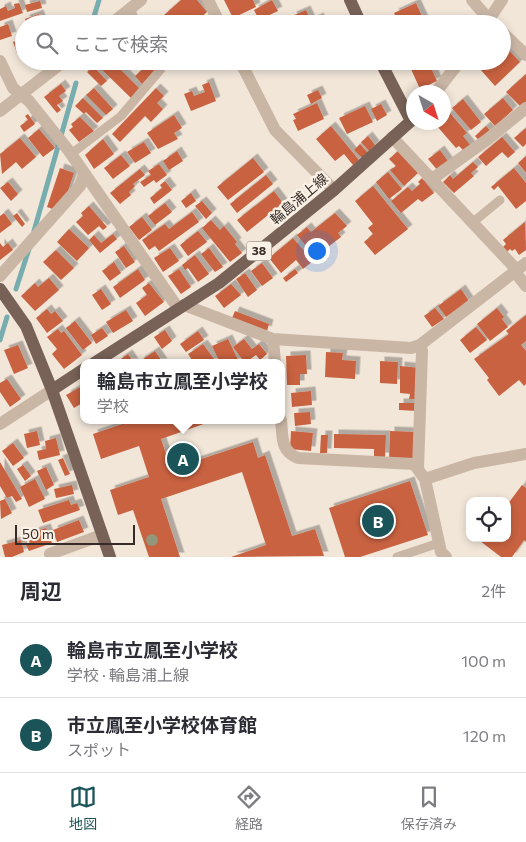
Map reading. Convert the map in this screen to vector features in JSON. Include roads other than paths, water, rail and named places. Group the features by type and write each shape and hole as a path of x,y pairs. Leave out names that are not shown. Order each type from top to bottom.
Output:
{"main road":[{"path":"350,0 358,15"},
{"name":"輪島浦上線","path":"385,70 406,109"},
{"name":"輪島浦上線","path":"100,359 225,278 334,190 406,125"},
{"path":"0,289 26,326 52,390 110,557"},
{"path":"52,390 80,372"}],"street":[{"path":"122,15 141,0"},
{"path":"208,0 216,15"},
{"path":"472,0 483,15"},
{"path":"494,15 502,0"},
{"path":"511,41 526,55"},
{"path":"0,60 13,88 54,132 181,306 273,339 411,348 420,345 519,268"},
{"path":"0,112 53,70"},
{"path":"245,70 275,130 334,190"},
{"path":"441,85 453,70"},
{"path":"432,180 488,139 526,108"},
{"path":"392,137 472,223 519,268 526,286"},
{"path":"0,276 80,186 84,174"},
{"path":"273,339 275,359"},
{"path":"420,345 422,352 422,474 441,552 446,557"},
{"path":"0,424 52,390"},
{"path":"281,424 284,448 288,454 298,458 414,464 422,474"},
{"path":"422,474 526,454"},
{"path":"50,554 102,535"}],"lane":[{"path":"130,9 133,15"},
{"path":"70,153 121,116 160,70"},
{"path":"472,223 500,200"},
{"path":"397,557 439,543"}],"waterway":[{"path":"94,15 99,0"},
{"path":"34,231 76,83"},
{"path":"16,289 29,249"},
{"path":"0,340 7,317"}],"place":[{"name":"輪島市立鳳至小学校","path":"183,459"},
{"name":"市立鳳至小学校体育館","path":"378,521"}]}
